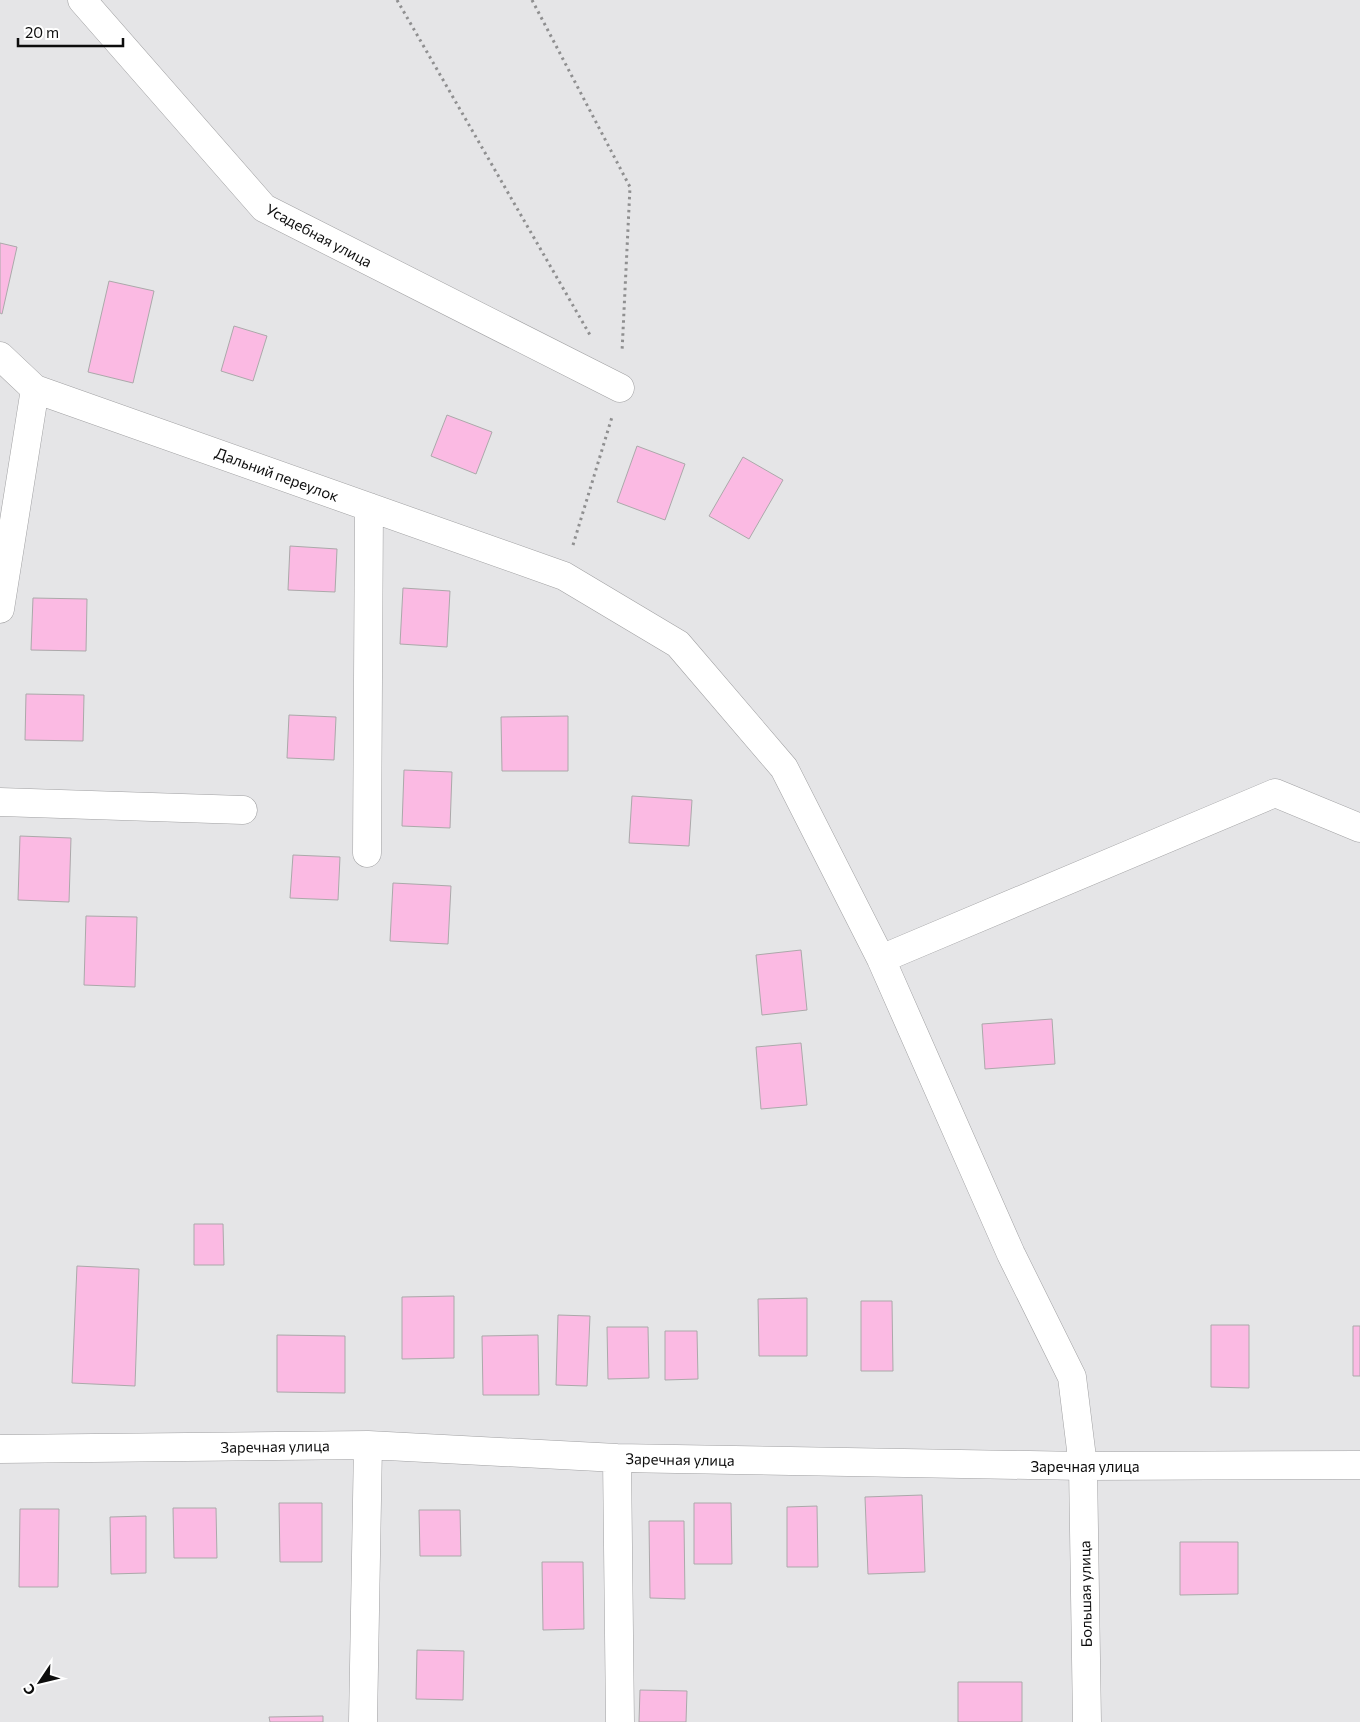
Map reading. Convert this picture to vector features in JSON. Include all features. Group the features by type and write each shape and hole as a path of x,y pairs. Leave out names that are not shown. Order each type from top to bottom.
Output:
{"street":[{"name":"Усадебная улица","path":"82,0 264,208 620,388"},
{"name":"Дальний переулок","path":"0,356 35,389 564,576 678,644 784,768 881,958"},
{"path":"0,608 35,389"},
{"path":"367,853 370,507"},
{"path":"881,958 1275,793 1360,828"},
{"path":"0,802 243,810"},
{"name":"Большая улица","path":"881,958 1012,1254 1072,1377 1083,1466 1087,1722"},
{"path":"363,1722 368,1444"},
{"name":"Заречная улица","path":"0,1448 368,1444 617,1458 1083,1466 1360,1465"},
{"path":"617,1458 620,1722"}],"path":[{"path":"397,0 590,336"},
{"path":"532,0 630,187 620,388 564,576"}],"building":[{"path":"0,243 17,247 2,314 0,313"},
{"path":"109,281 154,291 133,383 88,372"},
{"path":"234,326 267,336 253,381 221,371"},
{"path":"447,415 492,432 476,474 431,456"},
{"path":"637,446 685,464 665,520 617,502"},
{"path":"743,457 783,480 749,539 709,516"},
{"path":"290,546 337,549 335,592 288,590"},
{"path":"403,588 450,591 447,647 400,644"},
{"path":"33,598 87,599 86,651 31,650"},
{"path":"26,694 84,695 83,741 25,740"},
{"path":"289,715 336,717 334,760 287,758"},
{"path":"568,716 568,771 502,771 501,717"},
{"path":"404,770 452,772 450,828 402,826"},
{"path":"632,796 692,800 689,846 629,843"},
{"path":"20,836 71,838 69,902 18,900"},
{"path":"293,855 340,857 338,900 290,898"},
{"path":"393,883 451,886 448,944 390,941"},
{"path":"86,916 137,917 135,987 84,985"},
{"path":"801,950 807,1010 762,1015 756,955"},
{"path":"1052,1019 1055,1064 985,1069 982,1024"},
{"path":"801,1043 807,1105 761,1109 756,1047"},
{"path":"194,1224 223,1224 224,1265 194,1265"},
{"path":"77,1266 139,1269 135,1386 72,1383"},
{"path":"454,1296 454,1358 402,1359 402,1297"},
{"path":"807,1298 807,1356 759,1356 758,1299"},
{"path":"861,1301 892,1301 893,1371 861,1371"},
{"path":"558,1315 590,1316 587,1386 556,1385"},
{"path":"1211,1325 1249,1325 1249,1388 1211,1387"},
{"path":"1353,1326 1360,1326 1360,1376 1353,1376"},
{"path":"607,1327 648,1327 649,1378 608,1379"},
{"path":"665,1331 697,1331 698,1379 665,1380"},
{"path":"277,1335 345,1336 345,1393 277,1392"},
{"path":"538,1335 539,1395 483,1395 482,1336"},
{"path":"922,1495 925,1572 868,1574 865,1497"},
{"path":"279,1503 322,1503 322,1562 280,1562"},
{"path":"694,1503 731,1503 732,1564 694,1564"},
{"path":"817,1506 818,1567 787,1567 787,1507"},
{"path":"173,1508 216,1508 217,1558 174,1558"},
{"path":"20,1509 59,1509 58,1587 19,1587"},
{"path":"419,1510 460,1510 461,1556 420,1556"},
{"path":"146,1516 146,1573 111,1574 110,1517"},
{"path":"649,1521 684,1521 685,1599 650,1598"},
{"path":"1180,1542 1238,1542 1238,1594 1180,1595"},
{"path":"542,1562 583,1562 584,1629 543,1630"},
{"path":"417,1650 464,1651 463,1700 416,1699"},
{"path":"958,1682 1022,1682 1022,1722 958,1722"},
{"path":"640,1690 687,1691 686,1722 639,1722"},
{"path":"323,1716 323,1722 270,1722 269,1717"}]}
